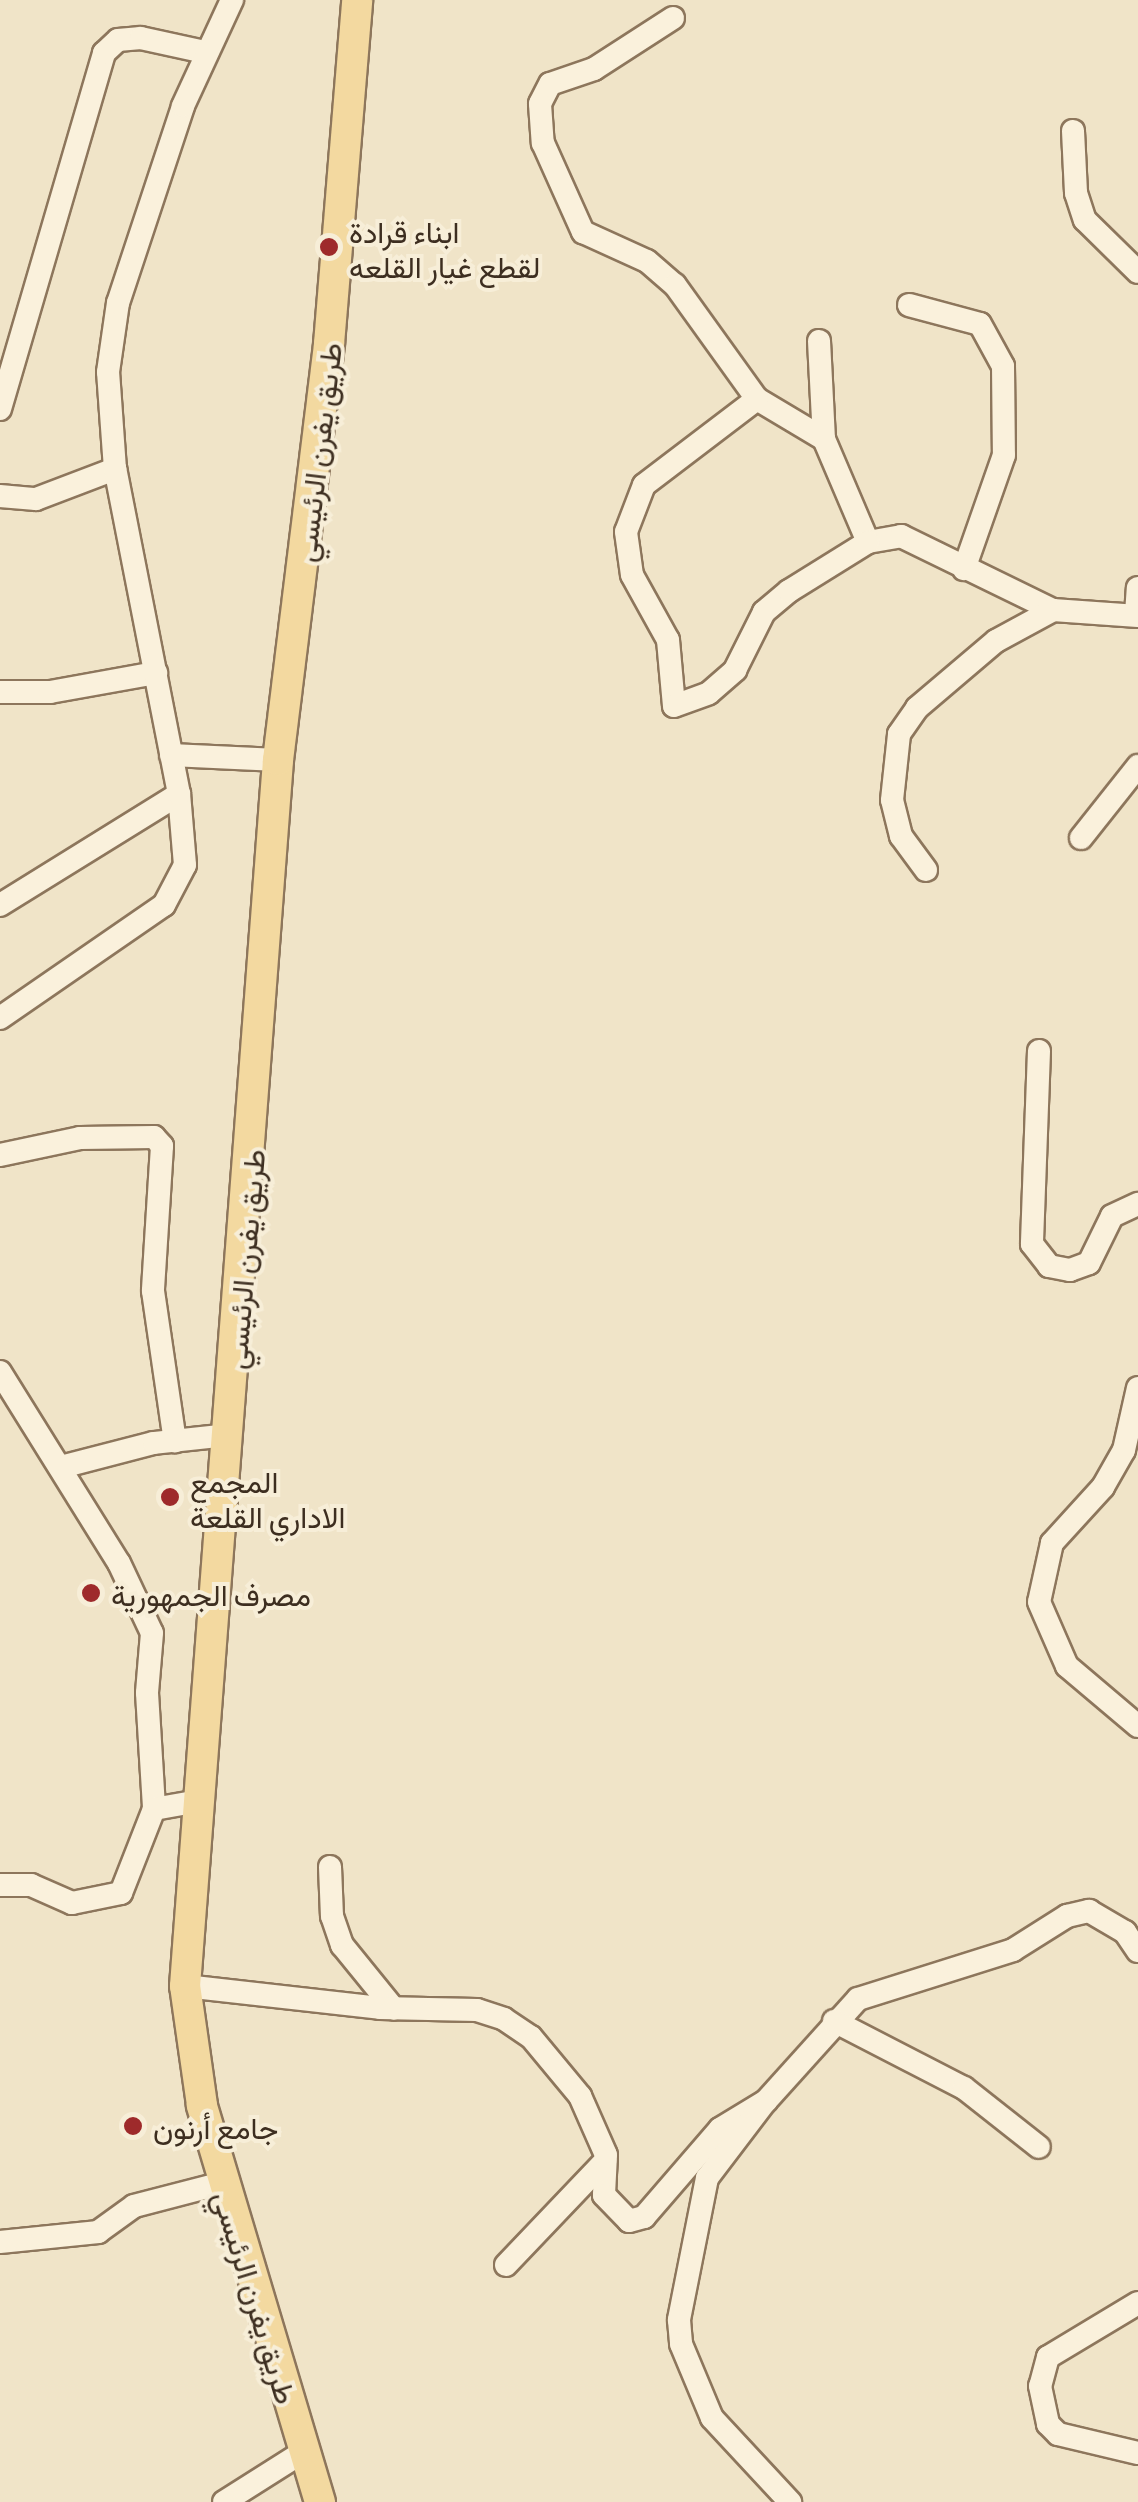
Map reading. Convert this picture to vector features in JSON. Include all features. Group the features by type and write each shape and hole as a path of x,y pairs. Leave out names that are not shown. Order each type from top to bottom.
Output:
{"main road":[{"name":"طريق يفرن الرئيسي","path":"320,2502 222,2182 190,2052 185,1986 278,760 329,344 357,0"}],"street":[{"path":"0,1018 164,905 184,865 178,794 115,469 108,372 118,304 205,52 232,0"},
{"path":"673,18 594,69 550,84 540,104 543,143 584,232 647,261 675,285 757,399 824,439"},
{"path":"0,409 104,53 118,40 141,38 205,52"},
{"path":"1074,131 1076,193 1085,220 1138,272"},
{"path":"909,305 980,324 1003,366 1004,455 964,568"},
{"path":"818,341 824,439 868,542"},
{"path":"757,399 644,485 626,532 632,575 668,640 674,706 709,694 735,670 764,612 868,542 900,536 1053,610 1137,615 1138,588"},
{"path":"0,496 36,499 115,469"},
{"path":"926,870 902,836 892,800 899,734 917,708 996,641 1053,610"},
{"path":"0,692 50,692 156,673"},
{"path":"171,755 278,760"},
{"path":"1081,838 1138,766"},
{"path":"0,905 178,794"},
{"path":"1040,1051 1032,1244 1049,1266 1070,1270 1090,1263 1112,1216 1138,1204"},
{"path":"0,1156 80,1138 154,1137 162,1146 153,1291 175,1442"},
{"path":"0,1372 60,1467 152,1634 147,1692 154,1809 121,1893 72,1902 31,1885 0,1885"},
{"path":"1138,1388 1115,1470 1052,1543 1039,1602 1067,1666 1138,1726"},
{"path":"60,1467 175,1442 228,1436"},
{"path":"154,1809 199,1801"},
{"path":"330,1867 332,1916 342,1944 394,2009"},
{"path":"790,2502 712,2418 681,2344 679,2320 707,2178 766,2100 858,1999 1013,1950 1067,1916 1089,1911 1105,1918 1138,1952"},
{"path":"185,1986 394,2009 477,2010 531,2037 598,2125 605,2161 604,2194 614,2211 629,2221 644,2218 720,2128 766,2100"},
{"path":"834,2021 964,2088 1038,2147"},
{"path":"506,2264 605,2161"},
{"path":"0,2242 98,2232 134,2206 222,2182"},
{"path":"1138,2303 1048,2357 1040,2386 1048,2424 1058,2434 1138,2452"},
{"path":"224,2502 302,2452"}],"place":[{"name":"ابناء قرادة لقطع غيار القلعه","path":"329,247"},
{"name":"المجمع الاداري القلعة","path":"170,1497"},
{"name":"مصرف الجمهورية","path":"91,1593"},
{"name":"جامع أرنون","path":"133,2126"}]}
